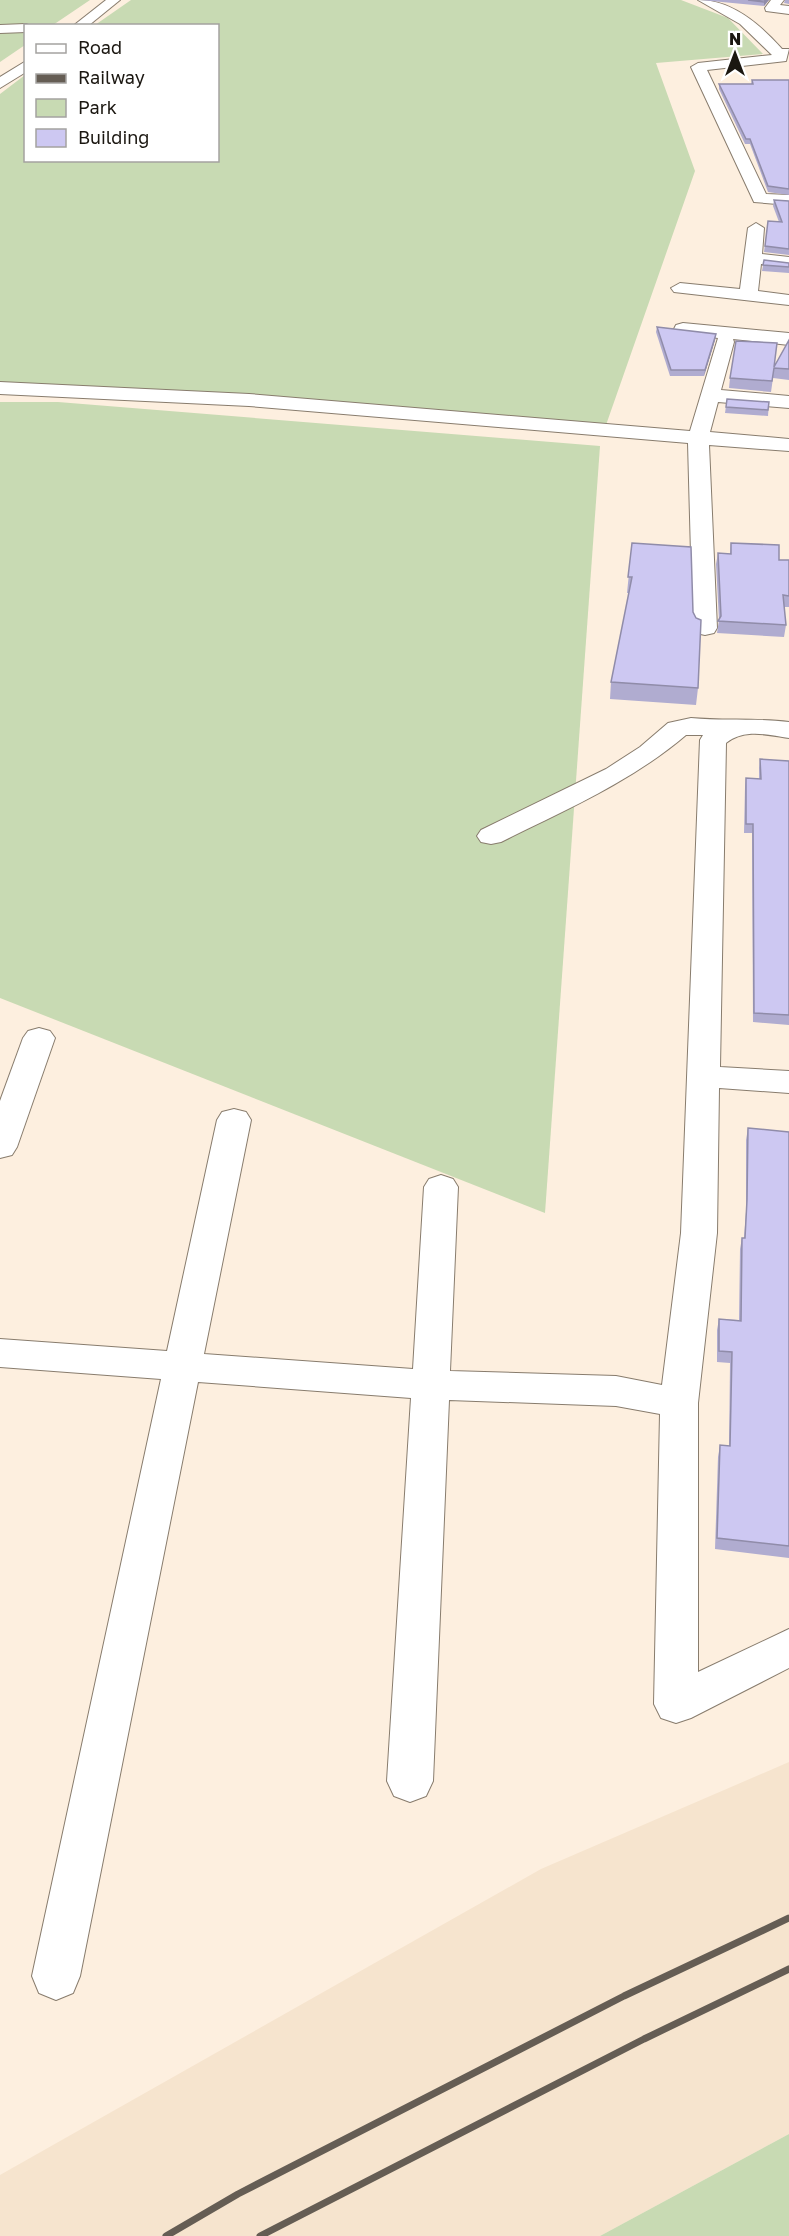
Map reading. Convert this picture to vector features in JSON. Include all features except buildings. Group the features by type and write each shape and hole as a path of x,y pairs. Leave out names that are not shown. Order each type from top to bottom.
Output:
{"street":[{"path":"81,24 114,0"},
{"path":"704,0 743,18 763,34 782,54 789,72"},
{"path":"789,1 778,0 771,8 789,10"},
{"path":"0,29 24,28"},
{"path":"782,54 698,67 760,199 789,200"},
{"path":"0,84 24,66"},
{"path":"748,296 756,228"},
{"path":"753,258 789,262"},
{"path":"680,288 789,300"},
{"path":"683,329 789,339"},
{"path":"705,627 698,438 725,342"},
{"path":"0,388 249,400 789,445"},
{"path":"710,395 789,402"},
{"path":"491,836 615,775 649,753 677,729 691,726 725,729 747,726 789,730"},
{"path":"725,729 713,740 699,1233 679,1402 676,1704 789,1647"},
{"path":"0,1147 39,1038"},
{"path":"705,1076 789,1082"},
{"path":"56,1976 234,1120"},
{"path":"410,1781 441,1187"},
{"path":"0,1353 432,1385 616,1391 679,1402"}],"shaded area":[{"path":"789,1762 789,2134 600,2236 0,2236 0,2175 541,1869"}],"green space":[{"path":"0,0 90,0 54,24 24,24 24,46 0,62"},
{"path":"131,0 681,0 728,18 763,54 656,63 695,171 606,425 0,383 0,94 24,76 24,162 219,162 219,24 96,24"},
{"path":"0,402 58,402 600,446 545,1213 0,998"},
{"path":"789,2134 789,2236 600,2236"}],"railway":[{"path":"166,2236 238,2194 624,1996 789,1918"},
{"path":"260,2236 644,2039 789,1969"}]}
